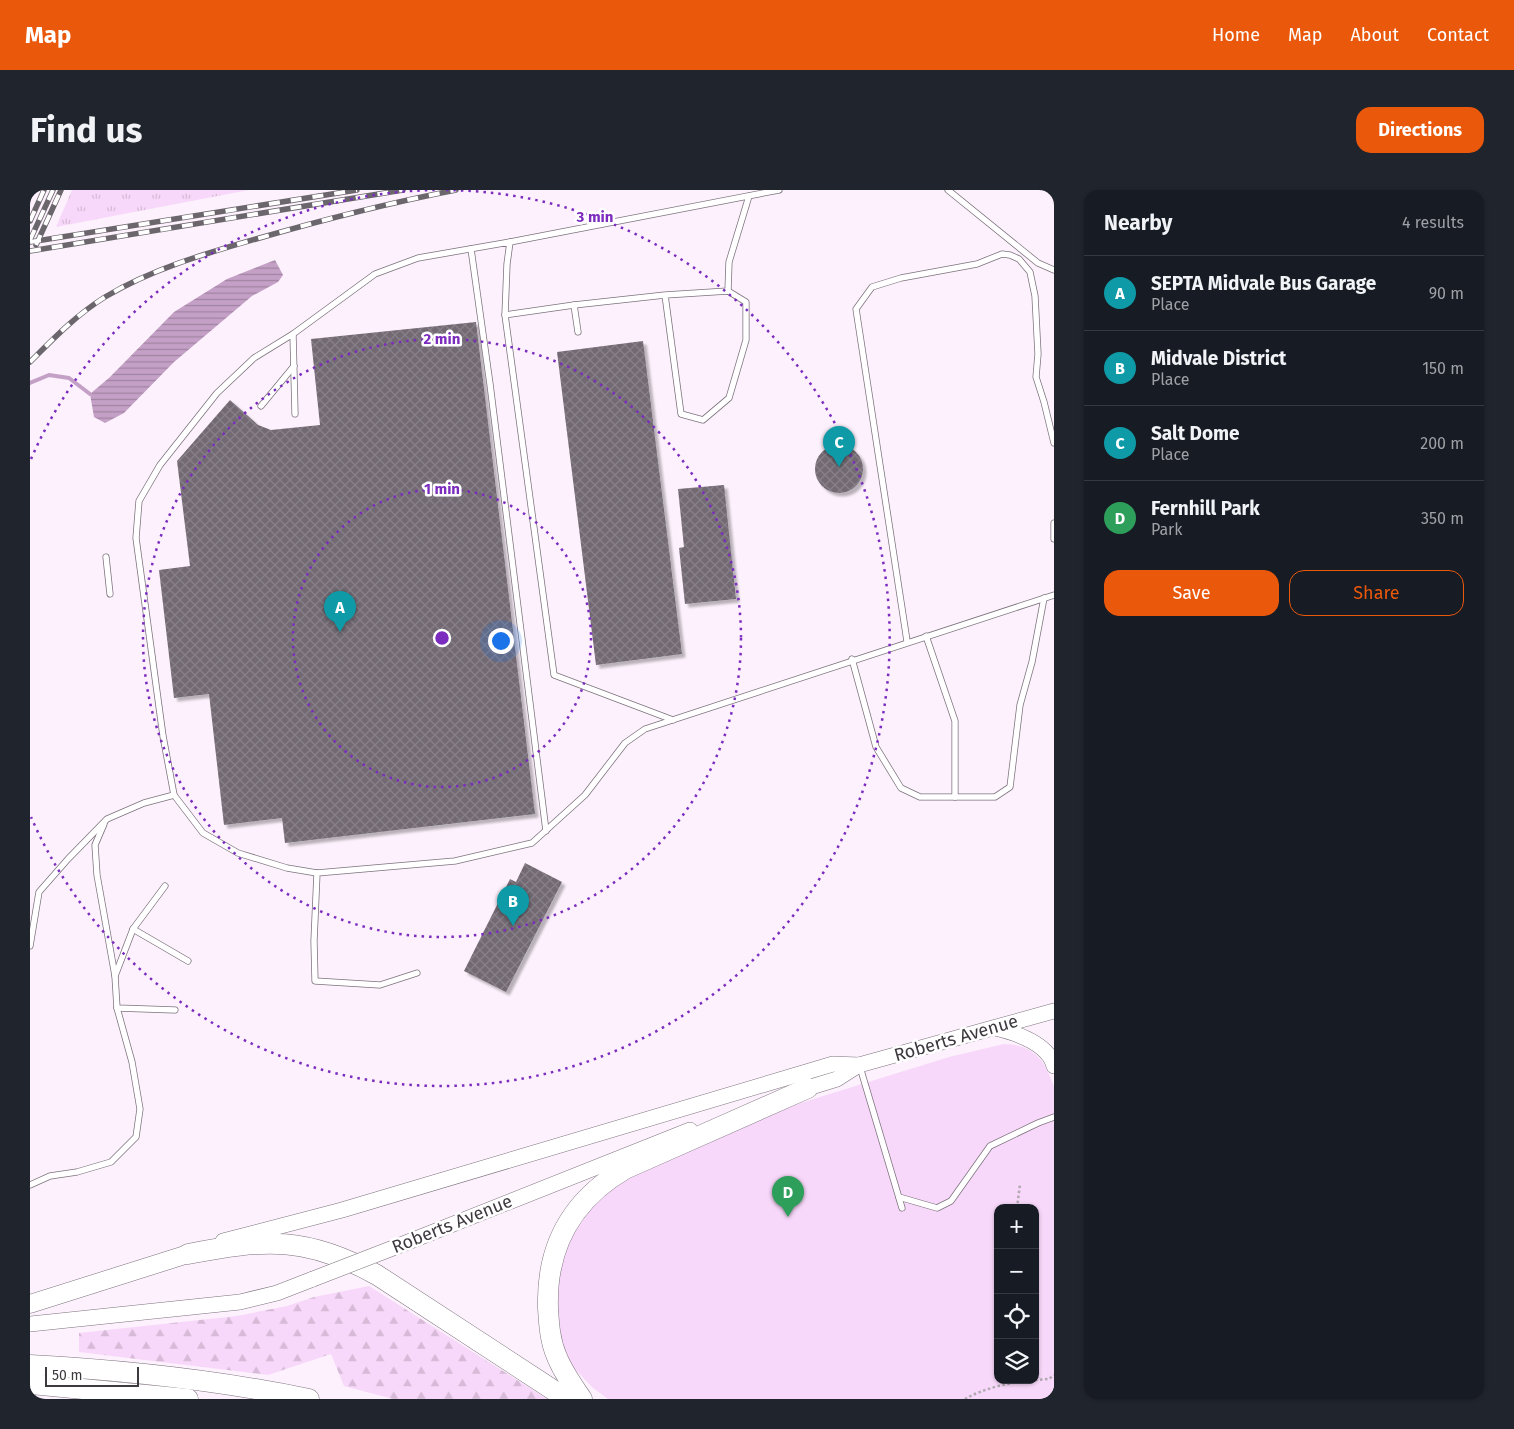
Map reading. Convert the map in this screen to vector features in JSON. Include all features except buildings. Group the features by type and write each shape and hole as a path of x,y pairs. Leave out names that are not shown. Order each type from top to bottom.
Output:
{"highway":[{"path":"582,1399 557,1357 551,1339 548,1319 550,1268 560,1238 576,1211 598,1188 625,1169 808,1088"},
{"path":"188,1254 228,1246 288,1243 309,1247 345,1259 377,1275 567,1399"},
{"path":"30,1365 171,1377 225,1384 309,1399"},
{"path":"30,1384 188,1399"}],"main road":[{"name":"Roberts Avenue","path":"30,1324 240,1302 277,1293 748,1107 837,1079 859,1065 1054,1011"},
{"path":"991,1028 1010,1032 1035,1044 1052,1059 1054,1066"},
{"name":"Roberts Avenue","path":"30,1304 188,1254 230,1238 342,1210 833,1064 859,1065"}],"lane":[{"path":"779,190 418,258 375,274 293,334 254,358 218,394 160,465 139,501 136,538 174,795 203,834 238,853 287,868 317,873 455,861 532,843 585,796 625,743 645,729 852,659 1054,594"},
{"path":"948,190 1038,262 1054,270"},
{"path":"728,291 729,262 749,196"},
{"path":"510,242 507,264 505,316 554,675 673,720"},
{"path":"471,249 490,384 546,830"},
{"path":"907,642 856,309 872,287 901,278 977,264 1002,254 1010,254 1023,262 1030,272 1036,296 1038,354 1036,377 1054,443"},
{"path":"505,316 574,305 665,295 728,291 746,302 746,340 729,398 703,420 681,414 665,295"},
{"path":"574,305 578,332"},
{"path":"293,334 295,414"},
{"path":"261,406 294,366"},
{"path":"1054,523 1054,539"},
{"path":"106,557 110,594"},
{"path":"852,659 876,747 901,788 920,797 995,797 1010,787 1020,704 1030,668 1044,598"},
{"path":"926,636 955,721 955,797"},
{"path":"30,946 39,892 107,819 144,803 174,795"},
{"path":"30,1185 50,1176 77,1172 111,1162 136,1137 140,1109 132,1062 118,1008 115,976 97,875 95,845 107,819"},
{"path":"317,873 314,941 315,981 380,985 417,973"},
{"path":"115,976 133,929 165,886"},
{"path":"133,929 188,961"},
{"path":"118,1008 175,1010"},
{"path":"859,1065 902,1208"},
{"path":"899,1197 937,1208 951,1201 990,1146 1054,1117"}],"path":[{"path":"1018,1204 1020,1184"},
{"path":"1039,1380 1049,1379 1054,1375"},
{"path":"965,1399 974,1394 1011,1384"}],"green space":[{"path":"72,190 249,190 56,227"},
{"path":"1004,1044 1023,1047 1037,1056 1047,1069 1054,1087 1054,1399 608,1399 593,1388 570,1364 558,1343 552,1307 567,1234 617,1180 791,1106 949,1057"},
{"path":"369,1286 547,1399 393,1399 344,1386 331,1354 268,1375 79,1352 79,1333 237,1316"}],"shaded area":[{"path":"275,260 283,275 278,282 252,296 174,362 124,413 105,423 94,417 90,394 110,377 174,312 227,279"}],"waterway":[{"path":"30,383 49,375 69,378 90,394"}],"railway":[{"path":"30,221 44,190"},
{"path":"30,240 53,190"},
{"path":"36,245 61,190"},
{"path":"30,242 357,190"},
{"path":"30,251 403,190"},
{"path":"30,362 65,328 94,304 123,287 160,270 217,250 306,225 380,206 456,190"}],"place":[{"name":"Salt Dome","path":"839,467"},
{"name":"SEPTA Midvale Bus Garage","path":"340,632"},
{"name":"Midvale District","path":"513,926"},
{"name":"Fernhill Park","path":"788,1217"}]}
